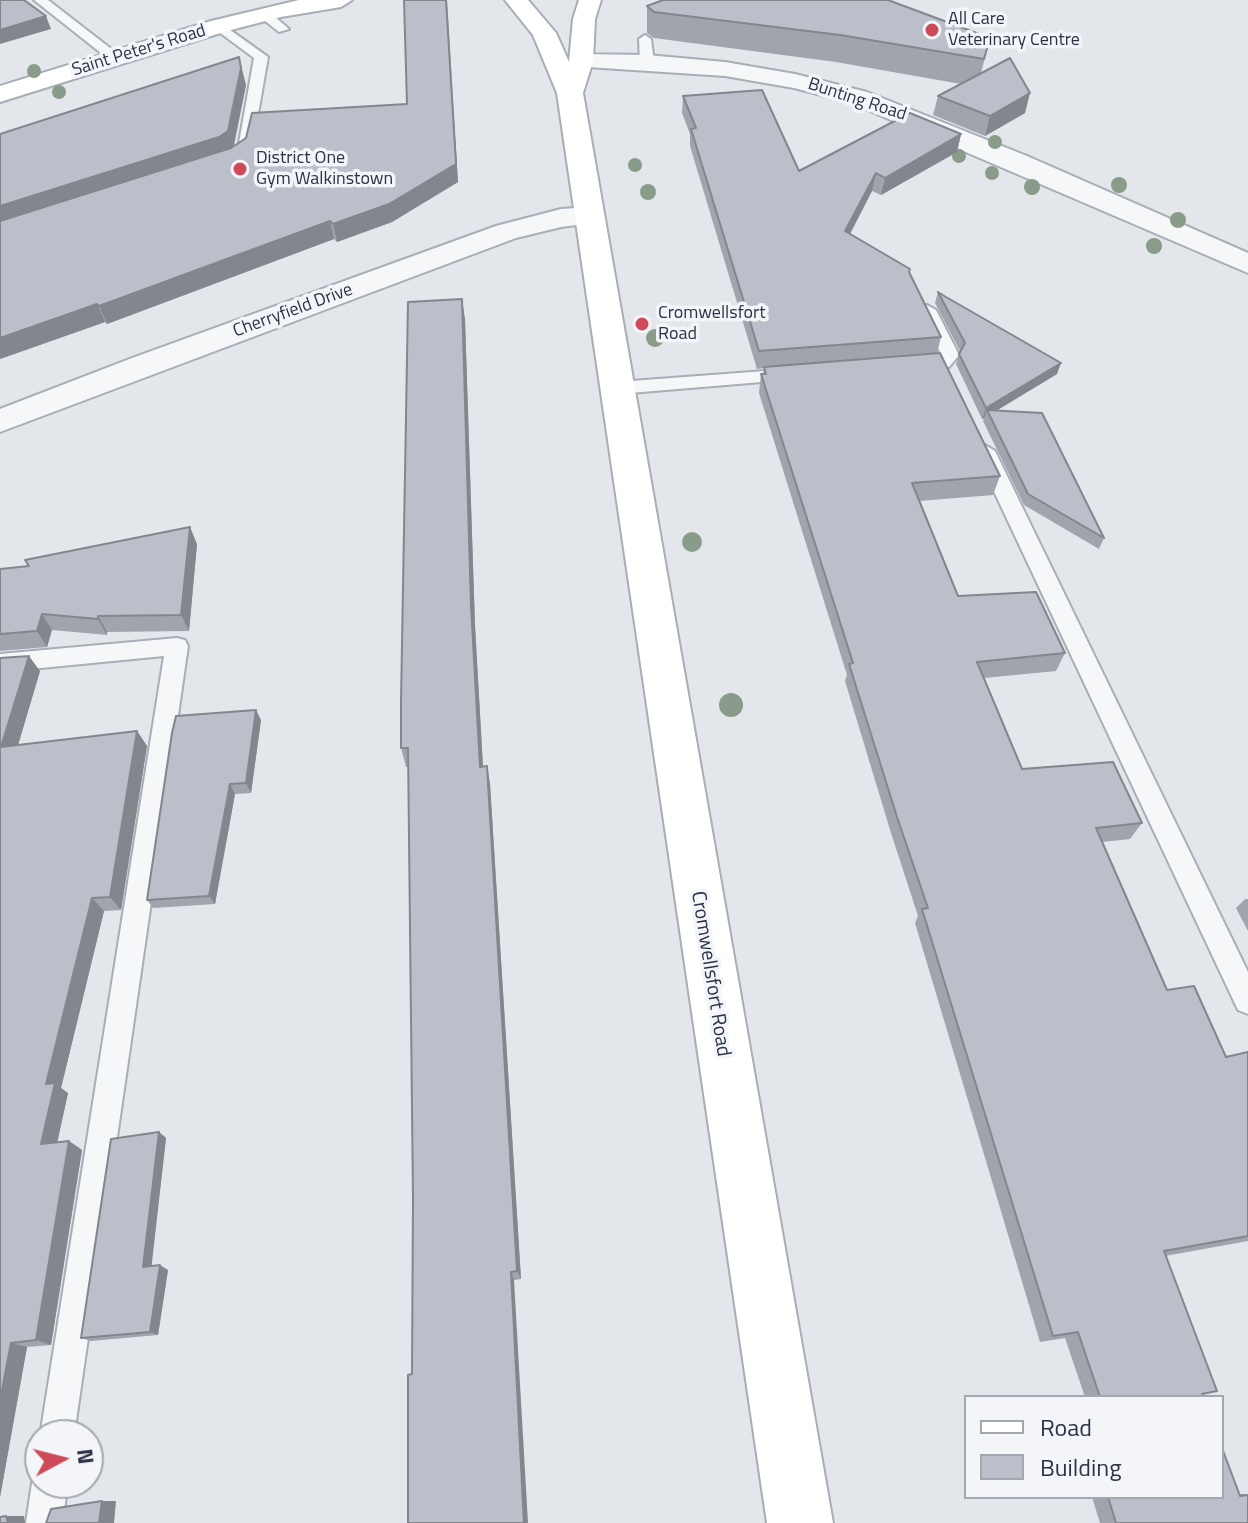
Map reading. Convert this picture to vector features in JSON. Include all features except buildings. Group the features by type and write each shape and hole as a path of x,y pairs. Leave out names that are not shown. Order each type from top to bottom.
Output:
{"main road":[{"name":"Saint Peter's Road","path":"275,18 304,0"},
{"name":"Saint Peter's Road","path":"0,94 219,26 275,18 341,0"},
{"name":"Cromwellsfort Road","path":"516,0 544,33 570,93 725,1073 800,1523"},
{"name":"Cromwellsfort Road","path":"570,93 581,61 584,19 590,0"}],"street":[{"name":"Bunting Road","path":"581,61 646,50 858,97 1017,162 1248,264"},
{"name":"Cherryfield Drive","path":"0,421 506,232 561,218 590,216"}],"lane":[{"path":"40,0 116,58"},
{"path":"219,26 261,57 243,152 230,160"},
{"path":"916,289 950,355 940,368"},
{"path":"618,388 819,373"},
{"path":"977,435 1248,1001"},
{"path":"0,663 177,646 59,1419"},
{"path":"44,1523 48,1499"}],"place":[{"name":"All Care Veterinary Centre","path":"932,30"},
{"name":"District One Gym Walkinstown","path":"240,169"},
{"name":"Cromwellsfort Road","path":"642,324"}]}
